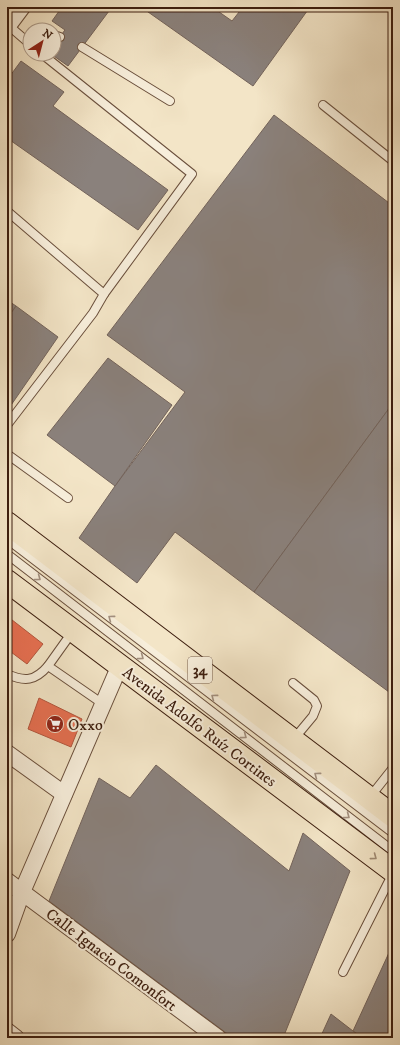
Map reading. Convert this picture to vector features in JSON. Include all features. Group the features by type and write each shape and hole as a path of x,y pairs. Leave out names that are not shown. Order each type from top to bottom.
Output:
{"main road":[{"name":"34","path":"7,522 393,816"},
{"name":"Avenida Adolfo Ruíz Cortines","path":"7,581 393,872"}],"street":[{"path":"8,26 22,7"},
{"path":"7,934 22,892 120,665"},
{"path":"7,753 64,794"},
{"name":"Calle Ignacio Comonfort","path":"7,881 218,1038"},
{"path":"7,1032 16,1038"}],"lane":[{"path":"8,26 22,37"},
{"path":"82,47 170,101"},
{"path":"7,425 93,313 104,294 192,174 52,62"},
{"path":"323,105 393,161"},
{"path":"7,211 104,294"},
{"path":"7,454 68,498"},
{"path":"7,538 393,833"},
{"path":"7,554 393,850"},
{"path":"7,674 20,678 31,679 39,676 73,631"},
{"path":"48,666 103,704"},
{"path":"293,683 314,700 318,706 313,716 293,741"},
{"path":"369,798 393,768"},
{"path":"344,972 393,872"}],"building: Comercios":[{"path":"7,616 43,644 27,664 7,649"},
{"name":"Oxxo","path":"39,698 82,719 71,747 28,729"}],"building: Industria":[{"path":"62,7 112,7 68,66 62,62 62,34 65,30 62,28 62,22 52,21"},
{"path":"141,7 212,7 232,21 243,7 310,7 253,86"},
{"path":"21,61 64,92 53,106 168,190 138,230 7,138 7,80"},
{"path":"274,115 393,206 393,403 254,592 175,532 137,583 79,538 115,486 185,392 107,335"},
{"path":"7,300 16,306 7,319"},
{"path":"16,306 58,337 7,411 7,319"},
{"path":"108,358 172,405 115,486 47,435"},
{"path":"393,403 393,695 254,592"},
{"path":"156,765 289,871 303,833 350,871 283,1038 233,1038 49,901 99,778 130,798"},
{"path":"393,944 393,1038 363,1038 353,1031"},
{"path":"331,1014 353,1031 363,1038 320,1038"}],"place":[{"name":"Oxxo","path":"55,724"}]}
